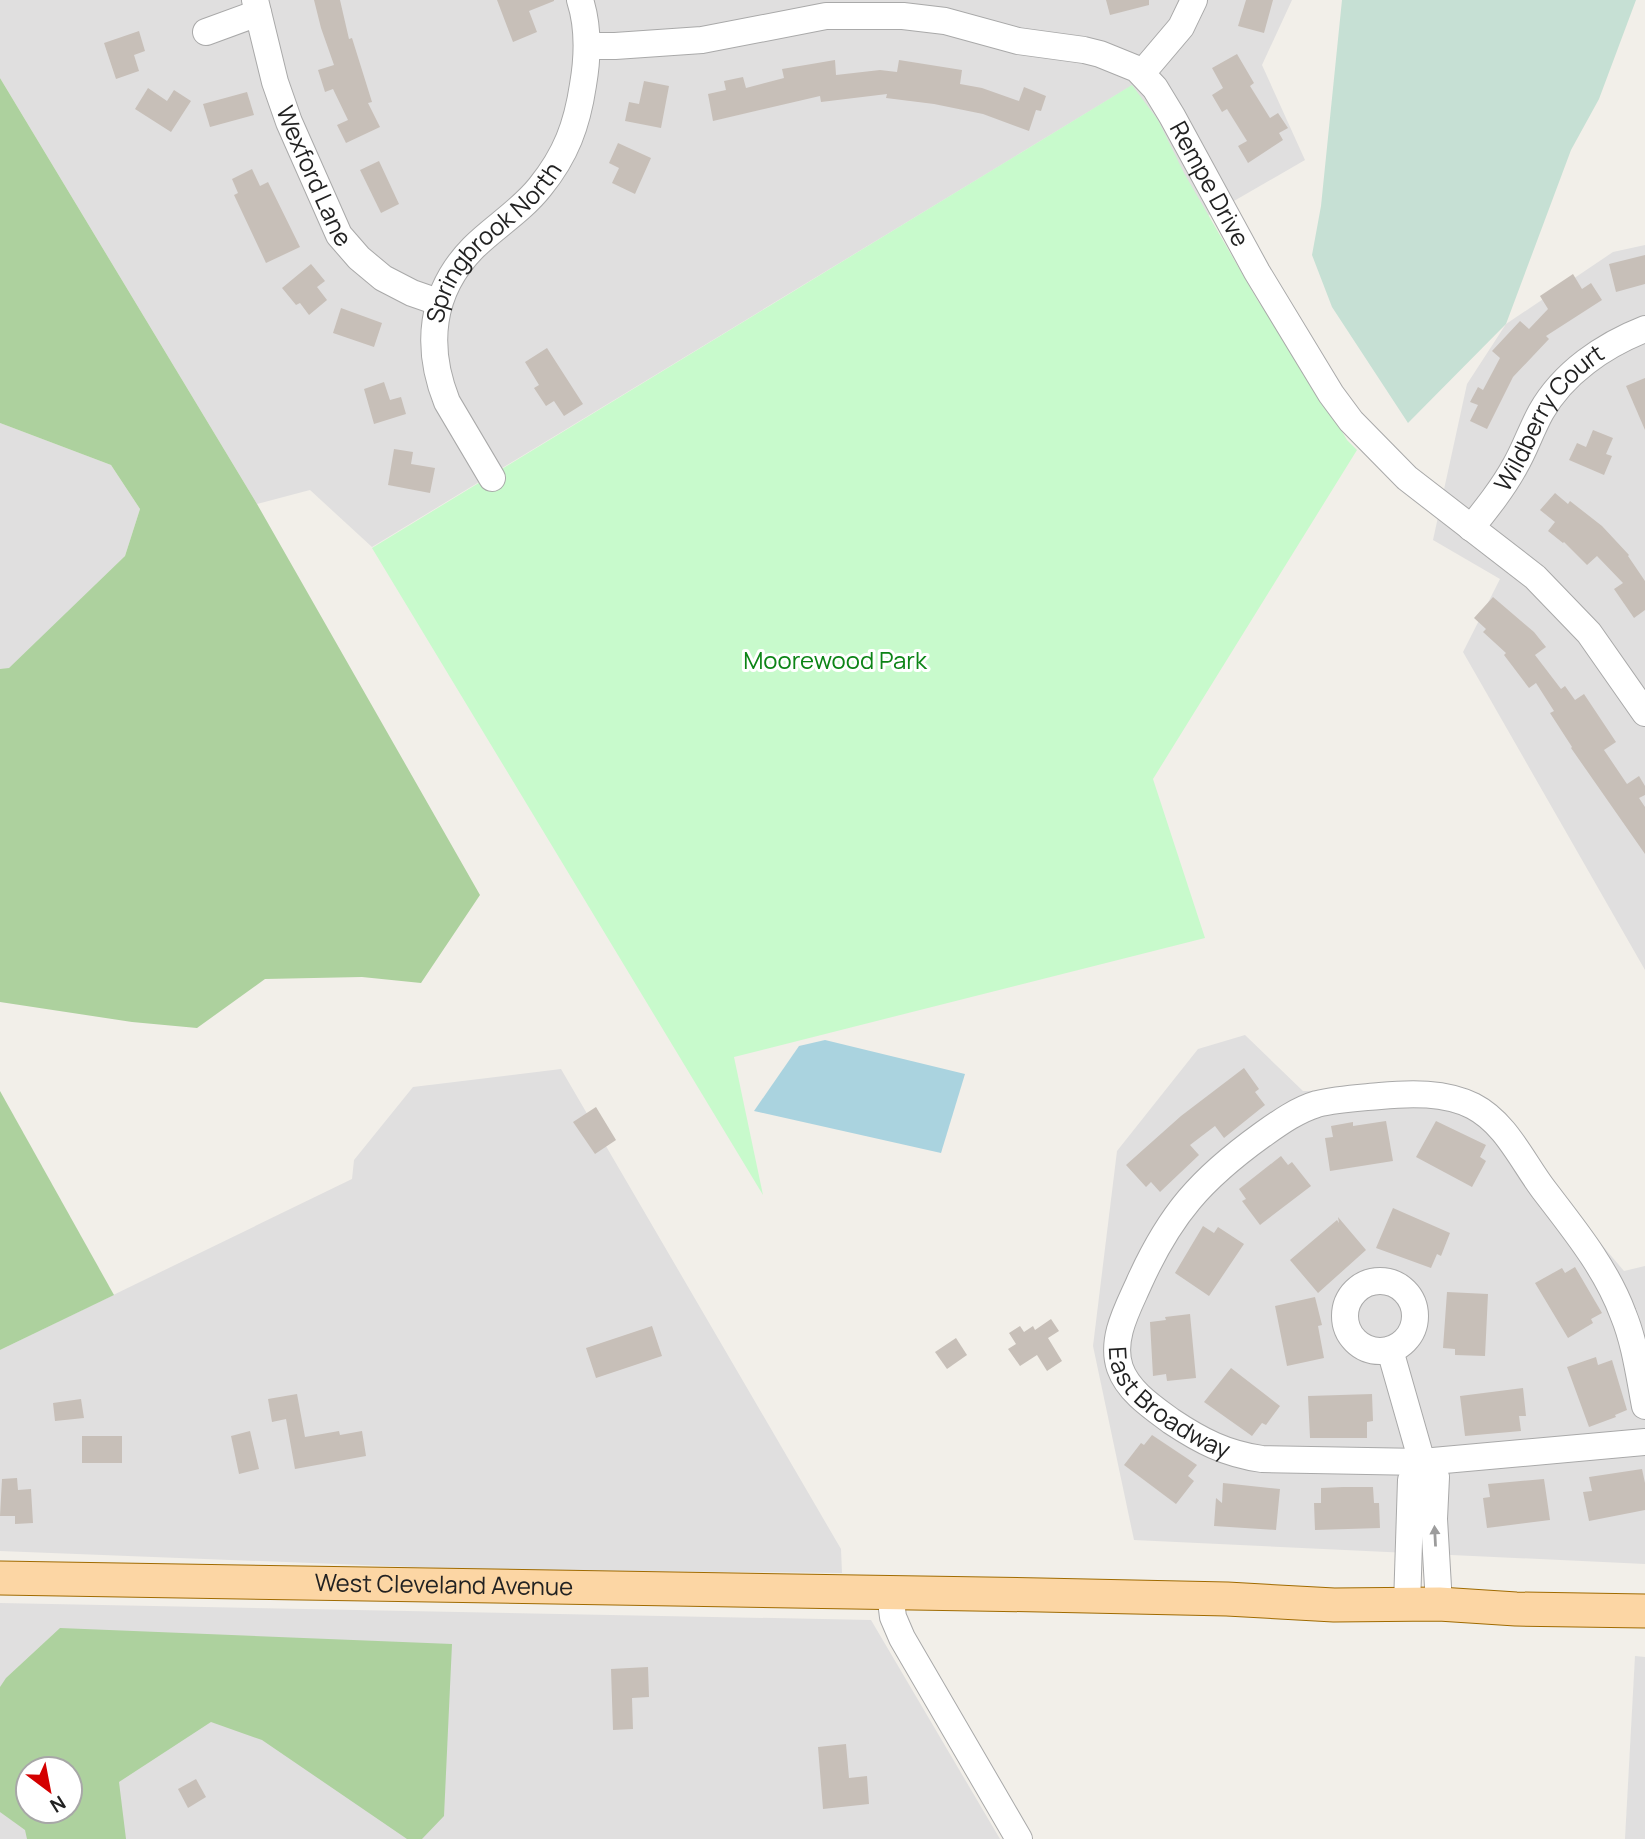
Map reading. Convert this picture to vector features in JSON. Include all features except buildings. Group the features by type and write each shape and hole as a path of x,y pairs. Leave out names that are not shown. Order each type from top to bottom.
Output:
{"main road":[{"name":"West Cleveland Avenue","path":"0,1578 890,1593"},
{"path":"890,1593 1645,1611"}],"street":[{"name":"Springbrook North","path":"492,478 442,390 436,365 438,302 444,286 473,248 540,188 573,135 579,115 588,46 580,0"},
{"path":"1142,73 1181,27 1194,0"},
{"path":"206,32 257,7"},
{"name":"Wexford Lane","path":"257,7 275,82 289,122 339,234 359,258 383,278 412,293 438,302"},
{"name":"Rempe Drive","path":"588,46 702,40 826,16 903,16 945,21 1018,41 1100,54 1142,73 1172,116 1256,272 1351,421 1407,478 1535,577 1589,633 1645,713"},
{"name":"Wildberry Court","path":"1471,527 1515,467 1543,408 1566,379 1583,363 1617,341 1645,329"},
{"name":"East Broadway","path":"1645,1406 1624,1315 1612,1286 1581,1238 1501,1127 1465,1102 1425,1095 1398,1094 1317,1104 1281,1121 1236,1154 1208,1178 1178,1210 1145,1270 1125,1313 1118,1337 1119,1366 1129,1385 1153,1408 1178,1426 1224,1452 1236,1455 1262,1459 1422,1462 1645,1442"},
{"path":"1390,1350 1422,1462 1412,1480 1423,1604"},
{"path":"890,1593 893,1618 902,1638 1019,1839"}],"shaded area":[{"path":"0,0 1292,0 1262,65 1305,160 1208,216 1131,86 372,547 310,490 257,504 0,78"},
{"path":"1645,245 1645,970 1463,652 1500,579 1433,540 1467,384 1506,324 1613,252"},
{"path":"0,423 111,465 140,509 125,556 9,669 0,669"},
{"path":"1245,1035 1303,1091 1470,1090 1624,1271 1645,1266 1645,1564 1134,1540 1093,1346 1117,1151 1198,1049"},
{"path":"561,1069 841,1549 842,1573 492,1570 0,1551 0,1350 352,1179 354,1160 413,1087"},
{"path":"0,1603 871,1620 1000,1839 0,1839"},
{"path":"1635,1656 1645,1657 1645,1839 1625,1839"}],"green space":[{"path":"1342,0 1636,0 1599,99 1571,150 1506,324 1408,423 1332,307 1312,255 1321,206"},
{"path":"0,78 257,504 480,895 421,983 362,977 265,979 197,1028 132,1022 0,1002 0,669 9,668 125,556 140,509 111,465 0,423"},
{"name":"Moorewood Park","path":"1132,85 1158,120 1184,173 1258,301 1299,358 1347,440 1357,450 1153,779 1205,938 734,1057 763,1195 372,548"},
{"path":"0,1091 114,1295 0,1350"},
{"path":"60,1628 452,1644 444,1816 422,1839 407,1839 262,1740 211,1722 119,1782 126,1839 27,1839 25,1830 18,1825 84,1825 84,1755 14,1755 14,1822 0,1812 0,1687 6,1678"}],"water":[{"path":"825,1040 965,1074 941,1153 754,1111 799,1046"}]}
